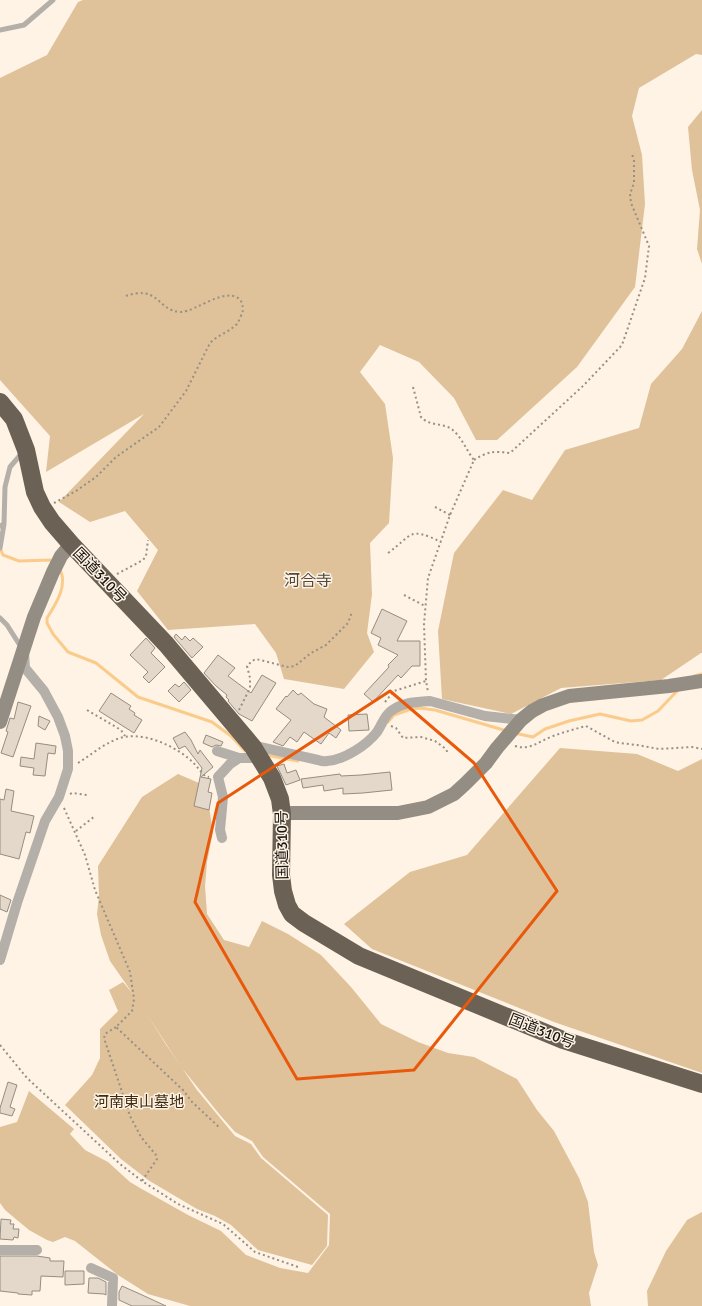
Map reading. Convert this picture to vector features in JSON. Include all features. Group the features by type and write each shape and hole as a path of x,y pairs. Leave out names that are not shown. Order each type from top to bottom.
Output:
{"highway":[{"name":"国道310号","path":"0,402 14,419 26,450 35,492 66,550 105,580 166,644 256,752 272,778 280,799 282,814 282,891 287,906 292,914 304,923 359,956 563,1040 702,1084"}],"street":[{"path":"0,722 3,702 24,651 34,617 53,572 66,550"},
{"path":"0,960 17,903 45,821 60,799 68,769 66,736 58,717 44,692 26,668 24,651"},
{"path":"282,814 398,813 428,807 454,794 486,763 518,722 532,711 543,705 569,696 669,686 702,681"},
{"path":"222,838 220,830 223,797 218,777 230,764 239,758 256,752 327,761 342,757 370,741 388,721 391,711 406,704 430,701 485,716 518,722"},
{"path":"217,751 239,758"},
{"path":"0,1250 37,1250"},
{"path":"91,1268 113,1278 112,1306"}],"lane":[{"path":"0,30 24,25 53,0"},
{"path":"0,545 5,487 10,468 26,450"},
{"path":"0,618 7,625 24,651"}],"path":[{"path":"430,701 426,680 424,624 429,572 450,515 474,460 494,451 510,453 584,385 622,345 645,278 649,246 631,203 630,194 634,183 634,161 632,154"},
{"path":"42,507 76,491 96,477 116,458 159,427 186,390 210,344 216,337 228,331 238,323 243,311 243,305 239,299 233,297 220,297 182,312 171,311 152,294 137,292 123,297"},
{"path":"413,387 421,417 425,421 445,426 456,432 474,460"},
{"path":"435,507 450,515"},
{"path":"388,553 409,535 416,533 425,534 441,542"},
{"path":"105,580 144,560 148,540"},
{"path":"404,596 425,606"},
{"path":"232,722 250,688 250,678 247,668 249,663 256,659 288,667 295,666 310,653 326,645 348,623 352,612"},
{"path":"426,680 394,691 387,698 383,706 383,712 388,721 396,728 403,738 421,737 435,741 446,749 448,754"},
{"path":"87,710 121,730 124,736"},
{"path":"503,740 517,747 531,747 548,737 586,726 619,743 659,749 692,747 702,749"},
{"path":"68,769 106,744 124,736 140,737 166,743 189,759 205,776 218,777"},
{"path":"87,795 72,793 60,799 76,832 85,855 95,890 130,972 134,998 132,1011 116,1027 105,1034 104,1038 130,1116 141,1137 156,1155 157,1159 142,1181"},
{"path":"76,832 95,816"},
{"path":"116,1027 184,1091 191,1101 220,1128"},
{"path":"0,1044 27,1078 120,1164 142,1181 178,1204 223,1224 255,1252 298,1267"}],"highlighted area":[{"path":"390,691 474,763 557,891 414,1070 297,1079 195,902 218,803"}],"green space":[{"path":"83,0 702,0 702,55 696,54 639,88 632,116 642,155 645,204 635,287 577,367 497,440 476,440 454,398 419,362 380,345 360,372 385,404 393,458 389,523 370,543 372,594 367,633 374,652 344,689 284,679 276,653 255,624 168,630 137,591 158,550 125,511 90,522 59,502 144,414 46,472 50,436 0,380 0,78 47,55 78,2"},
{"path":"702,110 702,264 697,249 700,210 692,170 688,127"},
{"path":"702,311 702,653 661,680 561,688 511,714 442,699 438,631 454,553 503,490 532,500 565,450 639,428 651,384 682,349"},
{"path":"560,748 637,754 678,771 702,759 702,1073 554,1022 372,949 344,924 410,872 467,855"},
{"name":"河南東山墓地","path":"178,774 199,783 208,801 213,832 207,862 205,886 207,914 224,940 249,947 262,921 288,934 321,955 351,987 381,1024 418,1042 448,1053 474,1057 517,1079 537,1110 554,1131 579,1178 588,1202 594,1252 598,1265 589,1293 591,1306 190,1306 148,1294 118,1275 75,1241 65,1237 53,1242 47,1240 29,1230 5,1210 0,1203 0,1127 17,1122 29,1091 74,1129 70,1134 85,1150 108,1162 130,1182 140,1188 188,1215 221,1231 246,1255 280,1268 308,1273 329,1245 330,1214 263,1157 252,1141 235,1132 182,1068 197,1090 235,1136 251,1144 261,1158 328,1215 327,1246 312,1265 258,1250 231,1225 215,1216 197,1209 148,1180 121,1159 65,1105 92,1075 100,1058 100,1029 118,1011 109,990 123,982 133,994 110,961 101,935 97,914 99,896 98,866 142,797","holes":["146,1013 181,1067 165,1043"]},
{"path":"702,1212 702,1306 648,1306 647,1291 666,1251 687,1220"}],"building":[{"path":"382,609 407,621 397,641 420,641 420,666 412,666 401,678 398,675 373,702 364,694 398,655 378,645 381,638 371,633"},
{"path":"176,634 182,640 185,636 190,641 193,638 203,647 192,658 174,637"},
{"path":"146,638 155,648 151,653 165,667 149,683 143,677 148,672 130,655"},
{"path":"218,655 235,668 228,676 251,693 262,675 276,683 252,721 239,714 228,701 229,700 226,697 227,695 204,673"},
{"path":"184,682 191,690 179,702 168,691 175,684 179,687"},
{"path":"293,690 298,695 301,693 314,704 327,709 324,717 341,730 336,738 329,733 321,744 304,732 297,742 290,737 283,746 273,742 291,720 276,709 286,696 287,697"},
{"path":"111,693 131,706 129,709 135,713 134,715 142,720 134,733 99,711"},
{"path":"18,702 31,706 13,757 1,753 8,732 6,731 10,718 14,719"},
{"path":"367,714 369,730 349,731 348,715"},
{"path":"39,716 50,721 45,730 38,726"},
{"path":"185,732 198,754 200,750 213,767 201,777 211,779 208,792 212,793 209,810 194,806 202,768 185,746 179,749 173,738"},
{"path":"206,735 223,742 221,746 216,745 212,747 203,743"},
{"path":"36,743 56,746 55,754 48,753 45,776 33,775 34,768 20,766 21,757 34,759"},
{"path":"284,764 287,773 296,770 300,780 286,785 277,766"},
{"path":"390,772 392,790 363,793 343,794 343,788 324,791 323,785 303,788 301,779 340,774 341,776"},
{"path":"6,789 14,791 11,811 34,816 30,833 26,832 19,859 0,854 0,799 4,800"},
{"path":"0,895 11,900 7,912 0,909"},
{"path":"8,1082 17,1085 10,1107 15,1109 12,1116 0,1113 0,1108"},
{"path":"1,1219 11,1220 10,1224 14,1224 13,1229 19,1229 18,1238 14,1237 13,1240 0,1239"},
{"path":"0,1256 37,1256 50,1258 50,1261 64,1261 63,1277 41,1276 40,1291 32,1291 32,1295 0,1291"},
{"path":"65,1271 84,1271 84,1284 65,1285"},
{"path":"89,1278 98,1278 106,1282 106,1295 88,1293"},
{"path":"122,1286 166,1306 132,1306 119,1300 119,1292"}],"waterway":[{"path":"0,548 3,555 19,561 50,560 54,563"},
{"path":"59,568 62,574 62,587 54,607 47,618 47,623 53,634 68,652 96,663 138,697 212,722 231,736 245,751"},
{"path":"694,676 702,674"},
{"path":"514,733 533,737 545,729 569,721 600,714 631,721 642,720 658,711 678,690"},
{"path":"388,722 394,715 419,708 435,710 507,731"},
{"path":"266,755 298,761"}],"district":[{"name":"河合寺","path":"308,580"}]}
